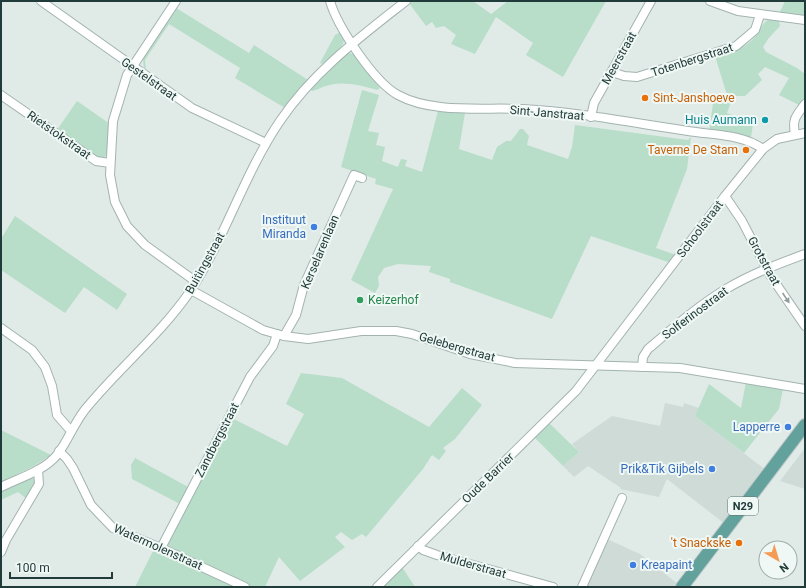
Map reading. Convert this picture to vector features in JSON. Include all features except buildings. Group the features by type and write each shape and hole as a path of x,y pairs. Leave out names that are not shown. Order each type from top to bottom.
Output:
{"main road":[{"name":"N29","path":"682,587 805,425"},
{"name":"N29","path":"690,587 805,437"}],"street":[{"name":"Gestelstraat","path":"41,1 132,68 192,108 266,143"},
{"path":"176,1 140,59 127,75 114,121 110,163 115,202 127,226 145,245 196,281"},
{"name":"Sint-Janstraat","path":"330,1 334,14 372,73 384,86 398,95 424,103 456,109 524,109 591,117 747,140 763,149"},
{"name":"Buitingstraat","path":"1,487 38,470 59,452 87,407 164,325 191,290 206,264 266,143 281,120 316,76 353,43 406,1"},
{"name":"Meerstraat","path":"591,117 594,104 651,1"},
{"path":"710,1 724,7 760,15 805,20"},
{"name":"Totenbergstraat","path":"612,72 624,76 637,77 736,46 755,30 760,15"},
{"name":"Rietstokstraat","path":"1,95 96,161 110,163"},
{"path":"805,104 794,118 793,124 795,134 805,133"},
{"name":"Schoolstraat","path":"594,365 763,149 777,139 795,134"},
{"name":"Kerselarenlaan","path":"281,335 296,315 304,285 354,175 362,178"},
{"name":"Grotstraat","path":"725,196 737,212 767,269 805,326"},
{"name":"Solferinostraat","path":"642,367 648,349 699,307 727,288 767,269 805,254"},
{"name":"Gelebergstraat","path":"191,290 263,330 281,335 308,339 361,331 396,331 412,334 470,354 515,363 680,368 805,389"},
{"path":"1,328 23,342 39,358 49,375 57,415 71,431"},
{"name":"Zandbergstraat","path":"161,548 246,384 281,335"},
{"name":"Oude Barrier","path":"376,587 556,412 576,391 594,365"},
{"name":"Watermolenstraat","path":"59,452 70,463 91,505 111,526 119,532 161,548 245,587"},
{"path":"1,552 6,540 39,484 38,470"},
{"path":"582,587 622,498"},
{"name":"Mulderstraat","path":"418,546 423,550 437,555 553,587"}],"shaded area":[{"path":"665,403 683,407 684,403 699,408 695,416 766,470 725,524 667,479 659,497 620,489 621,488 588,466 574,477 563,466 579,452 572,444 612,416 660,426"},
{"path":"805,448 805,489 780,481"},
{"path":"607,539 640,554 678,584 676,587 586,587"}],"green space":[{"path":"412,1 473,1 491,14 508,1 606,1 563,77 526,55 533,43 496,17 475,54 451,44 456,35 444,26 436,28 432,22 426,26 409,3"},
{"path":"785,1 805,1 805,16 779,14"},
{"path":"176,8 249,53 254,45 308,80 285,108 235,78 240,68 169,24 145,60 146,70 144,71 143,58"},
{"path":"769,19 779,20 780,26 763,47 766,52 797,68 805,74 805,97 799,105 779,95 789,78 765,67 758,74 762,80 745,96 733,96 727,113 753,124 751,137 709,132 714,96 727,95 715,56 736,50 751,41"},
{"path":"343,32 344,37 342,46 335,54 322,64 320,63 335,35"},
{"path":"347,53 355,54 380,88 377,90 354,84 336,84 312,91 311,89"},
{"path":"362,90 379,95 368,131 379,133 376,145 385,147 382,161 398,167 401,159 407,160 405,166 422,172 438,111 465,113 459,149 492,160 497,147 506,141 511,141 520,129 523,129 529,136 527,145 568,159 572,147 575,125 688,140 691,137 687,169 656,248 676,255 671,263 591,236 552,319 450,282 450,279 429,272 431,266 398,264 384,268 378,277 379,286 375,293 351,280 393,189 375,184 376,179 341,167"},
{"path":"77,101 110,124 107,153 105,157 96,158 57,130"},
{"path":"15,216 127,294 117,310 84,287 65,313 1,270 1,239"},
{"path":"301,373 342,378 429,427 462,388 482,405 455,439 443,448 446,451 439,460 432,455 423,469 366,537 362,534 352,540 341,532 335,537 345,547 300,581 279,557 265,587 248,587 167,546 167,543 230,417 287,446 304,414 286,404"},
{"path":"746,382 783,389 779,409 744,453 695,416 709,384 741,408"},
{"path":"549,423 579,452 563,466 534,437"},
{"path":"1,430 51,455 34,466 1,482"},
{"path":"135,458 190,488 180,504 132,479 131,465"},
{"path":"31,477 36,481 27,499 18,492 1,500 1,490"},
{"path":"155,547 243,587 135,587"},
{"path":"402,567 415,587 382,587"}],"place":[{"name":"Sint-Janshoeve","path":"645,98"},
{"name":"Huis Aumann","path":"765,120"},
{"name":"Taverne De Stam","path":"746,150"},
{"name":"Instituut Miranda","path":"314,227"},
{"name":"Keizerhof","path":"360,300"},
{"name":"Lapperre","path":"788,427"},
{"name":"Prik&Tik Gijbels","path":"712,469"},
{"name":"'t Snackske","path":"739,543"},
{"name":"Kreapaint","path":"633,565"}]}
